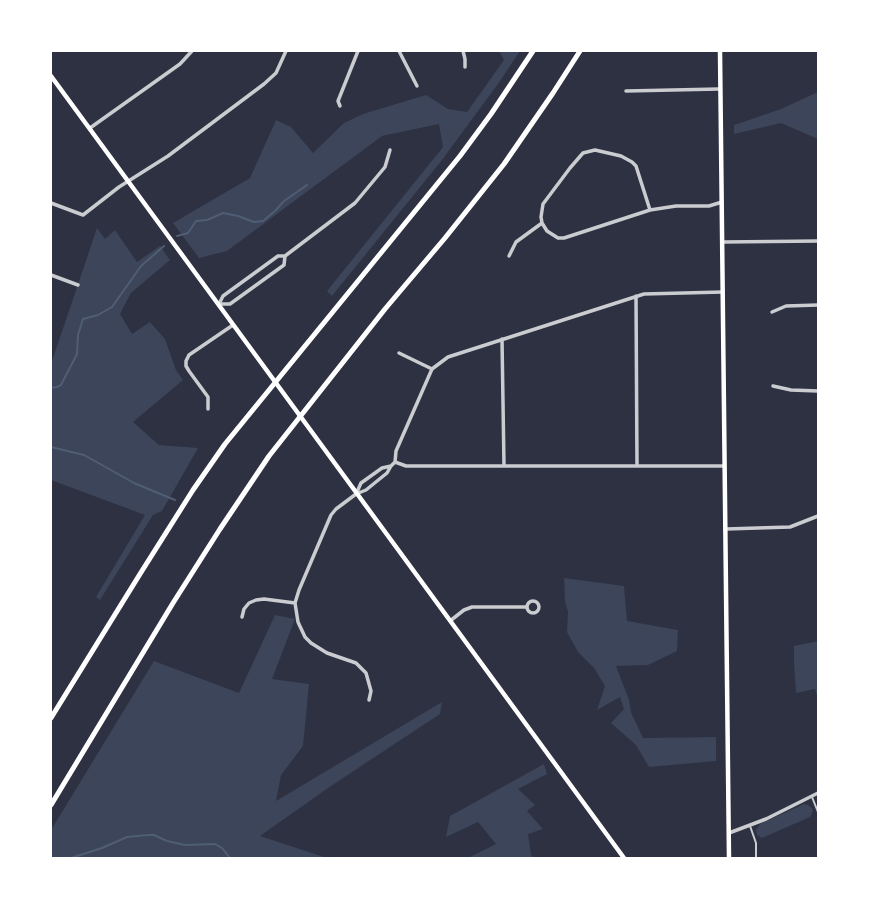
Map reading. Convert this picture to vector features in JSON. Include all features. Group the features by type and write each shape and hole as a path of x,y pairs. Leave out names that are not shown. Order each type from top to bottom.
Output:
{"highway":[{"path":"51,718 225,444 460,156 533,51"},
{"path":"51,805 187,582 269,456 504,164 580,51"},
{"path":"51,712 76,677"}],"main road":[{"path":"720,51 729,858"},
{"path":"51,76 624,858"}],"street":[{"path":"90,128 173,69 192,51"},
{"path":"51,202 83,215 264,84 276,73 286,51"},
{"path":"340,106 338,101 358,51"},
{"path":"399,51 417,86"},
{"path":"463,51 465,67"},
{"path":"626,91 719,89"},
{"path":"285,256 284,265 273,273 230,304 219,304 223,296 278,256 285,256 355,203 385,167 390,150"},
{"path":"650,209 636,166 621,156 595,150 583,153 546,199 541,210 542,223 547,231 558,238 564,238 650,209 709,206 722,202"},
{"path":"509,256 516,242 542,223"},
{"path":"723,242 818,241"},
{"path":"51,275 78,285"},
{"path":"369,700 371,691 366,673 356,663 319,650 311,643 298,622 295,603 331,516 336,509 387,473 395,462 396,451 432,369 458,353 636,296 673,292 723,292"},
{"path":"636,296 637,465"},
{"path":"772,312 786,306 818,305"},
{"path":"208,410 208,397 189,371 186,361 189,355 233,325"},
{"path":"502,339 504,466"},
{"path":"399,353 432,369"},
{"path":"773,386 818,391"},
{"path":"395,462 406,466 724,466"},
{"path":"356,494 360,483 391,466"},
{"path":"726,529 790,527 818,516"},
{"path":"242,617 249,603 256,600 295,603"},
{"path":"450,621 472,607 527,607"},
{"path":"729,833 818,793"}],"lane":[{"path":"811,796 818,812"},
{"path":"750,825 756,858"}],"shaded area":[{"path":"499,51 520,51 442,160 332,296 327,291 443,147 439,124 382,136 227,251 199,258 173,223 250,178 276,120 291,127 313,153 344,123 363,114 426,95 448,109 467,112 504,60"},
{"path":"818,92 818,139 781,123 734,134 734,125 781,109"},
{"path":"97,228 105,239 115,230 137,262 160,246 170,260 131,293 120,314 132,334 150,322 165,339 176,370 183,380 133,422 159,445 198,448 162,511 153,515 100,600 96,597 145,515 51,480 51,364"},
{"path":"564,578 624,586 627,621 678,630 677,651 648,665 616,666 631,712 643,738 716,737 716,761 649,767 636,745 611,723 624,709 620,697 597,710 605,686 594,668 578,652 567,632 568,612"},
{"path":"275,615 295,619 272,679 309,684 303,746 281,775 276,801 442,702 440,714 260,836 327,858 51,858 51,830 154,661 239,693"},
{"path":"818,641 818,699 815,689 796,693 794,646"},
{"path":"544,764 547,774 518,789 535,805 527,811 543,829 528,834 531,855 534,858 468,858 496,844 478,822 446,837 450,816"},
{"path":"804,804 812,808 810,817 762,838 757,835 756,830 760,824"}],"waterway":[{"path":"177,236 188,233 196,221 207,220 223,213 254,222 263,221 284,201 307,185"},
{"path":"51,388 61,385 77,354 78,335 83,319 112,307 141,266 164,246"},
{"path":"51,447 84,455 134,483 175,500"},
{"path":"71,858 127,837 148,835 185,845 215,844 230,858"}]}
